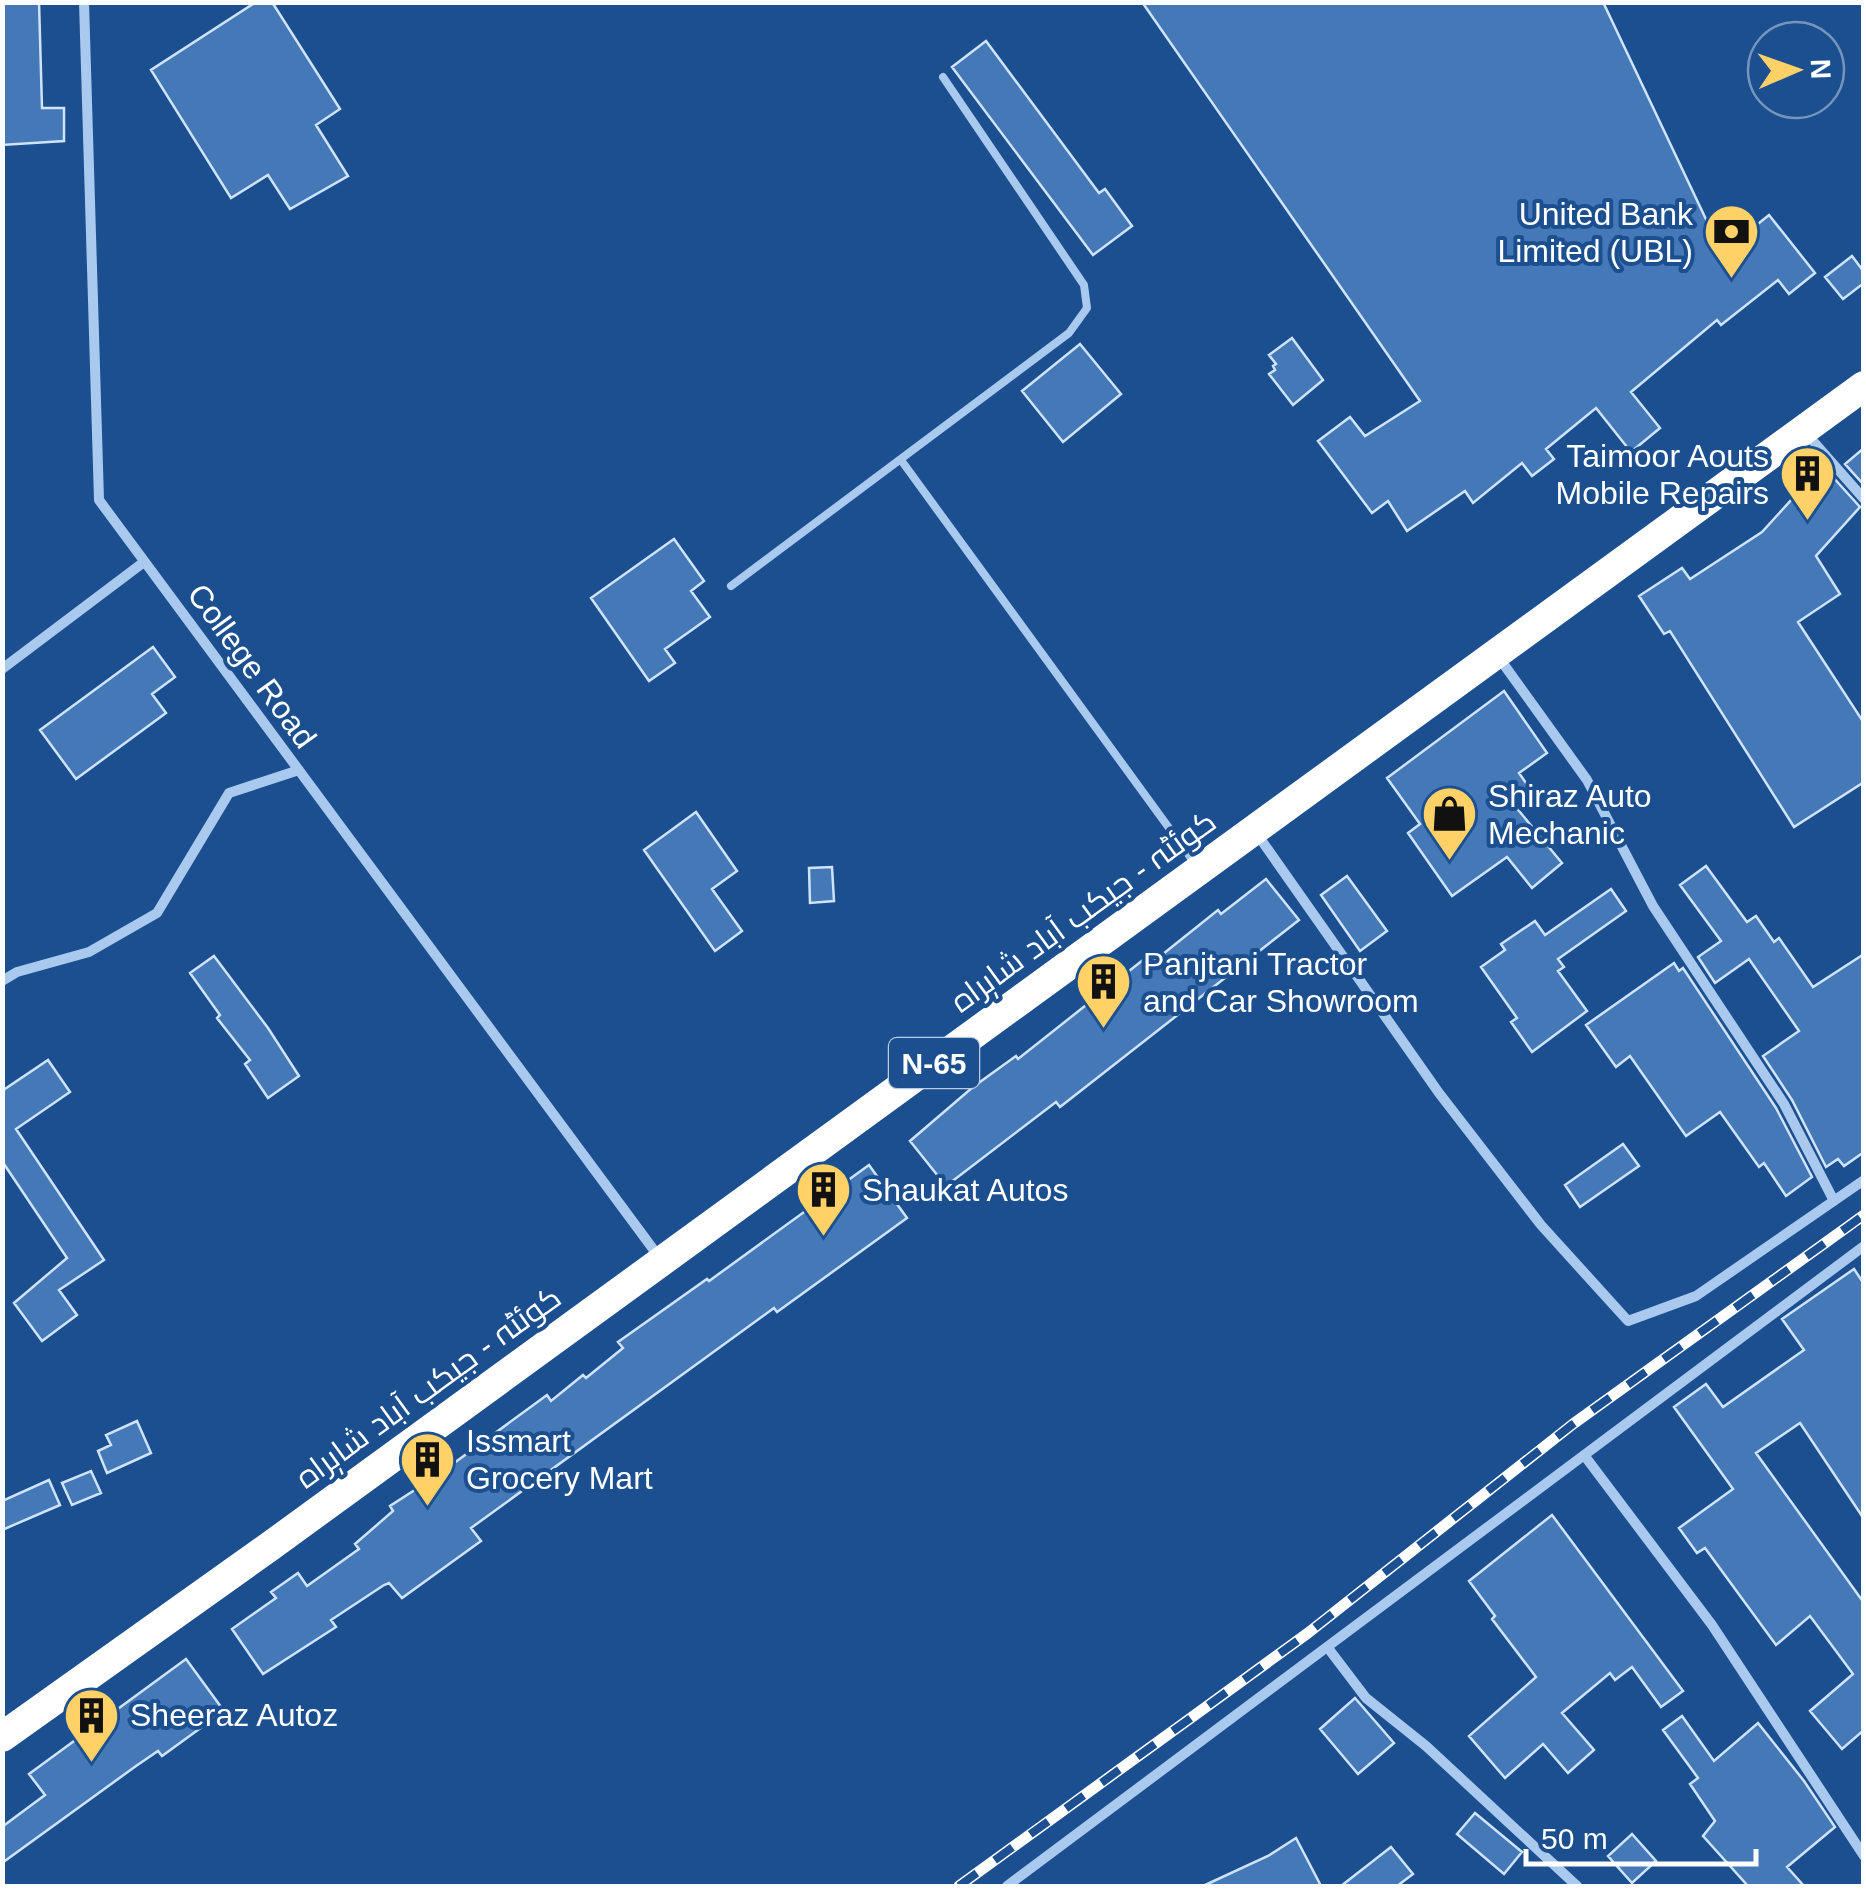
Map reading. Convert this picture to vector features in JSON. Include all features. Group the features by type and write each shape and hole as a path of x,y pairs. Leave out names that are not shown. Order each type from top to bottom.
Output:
{"highway":[{"name":"کوئٹہ - جیکب آباد شاہراہ","path":"2,1736 1864,386"}],"street":[{"name":"College Road","path":"84,2 99,500 662,1261"},
{"path":"1803,430 1864,500"},
{"path":"2,669 144,562"},
{"path":"1496,654 1587,780 1653,906 1784,1104 1834,1201"},
{"path":"2,981 17,972 88,952 157,913 229,793 299,770"},
{"path":"1254,830 1438,1093 1540,1225 1628,1321 1696,1296 1864,1180"},
{"path":"1007,1886 1862,1250"},
{"path":"1584,1455 1712,1625 1864,1856"},
{"path":"1328,1648 1366,1698 1426,1746 1577,1886"}],"lane":[{"path":"731,586 1068,333 1088,308 1084,286 944,77"},
{"path":"902,460 1200,870"}],"building":[{"path":"2,2 39,2 42,108 64,108 64,141 2,145"},
{"path":"256,2 272,2 340,109 316,125 348,176 290,209 268,175 231,198 151,70"},
{"path":"1142,2 1603,2 1722,253 1769,215 1815,273 1789,294 1778,280 1721,325 1717,320 1631,392 1660,428 1631,452 1596,408 1546,449 1554,459 1532,476 1522,463 1473,503 1465,491 1407,531 1388,501 1372,513 1318,441 1350,417 1365,436 1420,401"},
{"path":"986,41 1099,193 1105,189 1132,226 1093,255 952,67"},
{"path":"1852,256 1864,272 1864,283 1843,299 1825,277"},
{"path":"1292,338 1323,380 1293,405 1269,374 1276,364 1269,355"},
{"path":"1080,344 1121,394 1063,442 1022,391"},
{"path":"1864,448 1864,485 1845,464"},
{"path":"1831,475 1860,507 1816,556 1840,594 1798,622 1864,723 1864,782 1794,827 1670,631 1664,634 1639,596 1682,568 1690,579 1762,532 1813,476 1821,484"},
{"path":"674,539 704,581 691,591 710,617 665,649 675,663 649,681 591,598"},
{"path":"153,647 175,677 152,694 166,713 76,779 40,730"},
{"path":"1504,691 1547,753 1519,773 1533,793 1515,806 1562,863 1532,888 1507,857 1452,896 1408,833 1420,824 1387,778"},
{"path":"696,812 737,871 712,889 742,931 715,951 644,850"},
{"path":"1706,866 1747,922 1756,916 1774,942 1779,938 1813,987 1864,954 1864,1152 1844,1166 1838,1159 1826,1167 1792,1100 1763,1056 1799,1031 1749,959 1715,983 1698,957 1721,941 1680,885"},
{"path":"832,867 834,901 810,903 809,868"},
{"path":"1347,876 1387,931 1360,951 1321,895"},
{"path":"1266,879 1299,920 1060,1107 1056,1102 946,1186 910,1141 973,1087 1016,1056 1018,1059 1148,956 1153,962 1218,910 1221,914"},
{"path":"1611,889 1626,911 1558,959 1564,967 1558,971 1587,1011 1532,1052 1511,1022 1517,1018 1481,967 1505,950 1501,944 1535,921 1545,935"},
{"path":"214,956 299,1076 268,1098 245,1064 250,1060 217,1018 220,1015 190,973"},
{"path":"1674,963 1679,971 1683,968 1776,1108 1812,1177 1786,1196 1764,1163 1759,1167 1720,1112 1686,1136 1630,1056 1616,1067 1586,1025"},
{"path":"48,1060 70,1092 16,1129 104,1260 59,1290 77,1315 42,1341 14,1303 67,1258 2,1161 2,1091"},
{"path":"1623,1144 1639,1166 1580,1207 1565,1185"},
{"path":"869,1165 907,1218 777,1312 774,1308 471,1528 481,1541 402,1598 389,1583 384,1585 331,1620 336,1627 263,1674 232,1629 276,1598 271,1592 298,1573 307,1586 359,1549 355,1544 393,1511 390,1506 547,1395 551,1401 583,1375 586,1378 623,1348 618,1342"},
{"path":"1854,1269 1864,1284 1864,1519 1800,1423 1756,1453 1864,1603 1864,1730 1842,1749 1810,1711 1853,1674 1810,1616 1776,1645 1705,1548 1697,1553 1679,1528 1733,1489 1674,1407 1706,1384 1723,1407 1804,1350 1782,1319"},
{"path":"137,1421 151,1453 107,1473 98,1451 111,1445 106,1435"},
{"path":"91,1471 101,1493 72,1505 62,1483"},
{"path":"49,1480 60,1505 2,1530 2,1501"},
{"path":"1552,1515 1683,1691 1661,1707 1632,1667 1615,1680 1610,1673 1562,1713 1594,1750 1568,1773 1543,1744 1505,1778 1469,1736 1536,1677 1469,1581"},
{"path":"186,1659 224,1711 162,1756 158,1751 136,1766 2,1863 2,1827 45,1795 29,1774"},
{"path":"1355,1698 1394,1743 1358,1774 1320,1729"},
{"path":"1682,1716 1714,1761 1758,1723 1804,1781 1835,1827 1787,1867 1804,1886 1748,1886 1703,1836 1715,1821 1690,1784 1698,1778 1663,1730"},
{"path":"1475,1813 1522,1852 1504,1874 1457,1834"},
{"path":"1632,1834 1656,1861 1632,1883 1608,1856"},
{"path":"1296,1838 1321,1886 1203,1886 1268,1856"},
{"path":"1391,1847 1413,1874 1397,1886 1341,1886"}],"railway":[{"path":"959,1886 1308,1633 1573,1424 1864,1215"}],"place":[{"name":"United Bank Limited (UBL)","path":"1732,281"},
{"name":"Taimoor Aouts Mobile Repairs","path":"1808,523"},
{"name":"Shiraz Auto Mechanic","path":"1449,863"},
{"name":"Panjtani Tractor and Car Showroom","path":"1104,1031"},
{"name":"Shaukat Autos","path":"823,1239"},
{"name":"Issmart Grocery Mart","path":"427,1508"},
{"name":"Sheeraz Autoz","path":"91,1764"}]}
